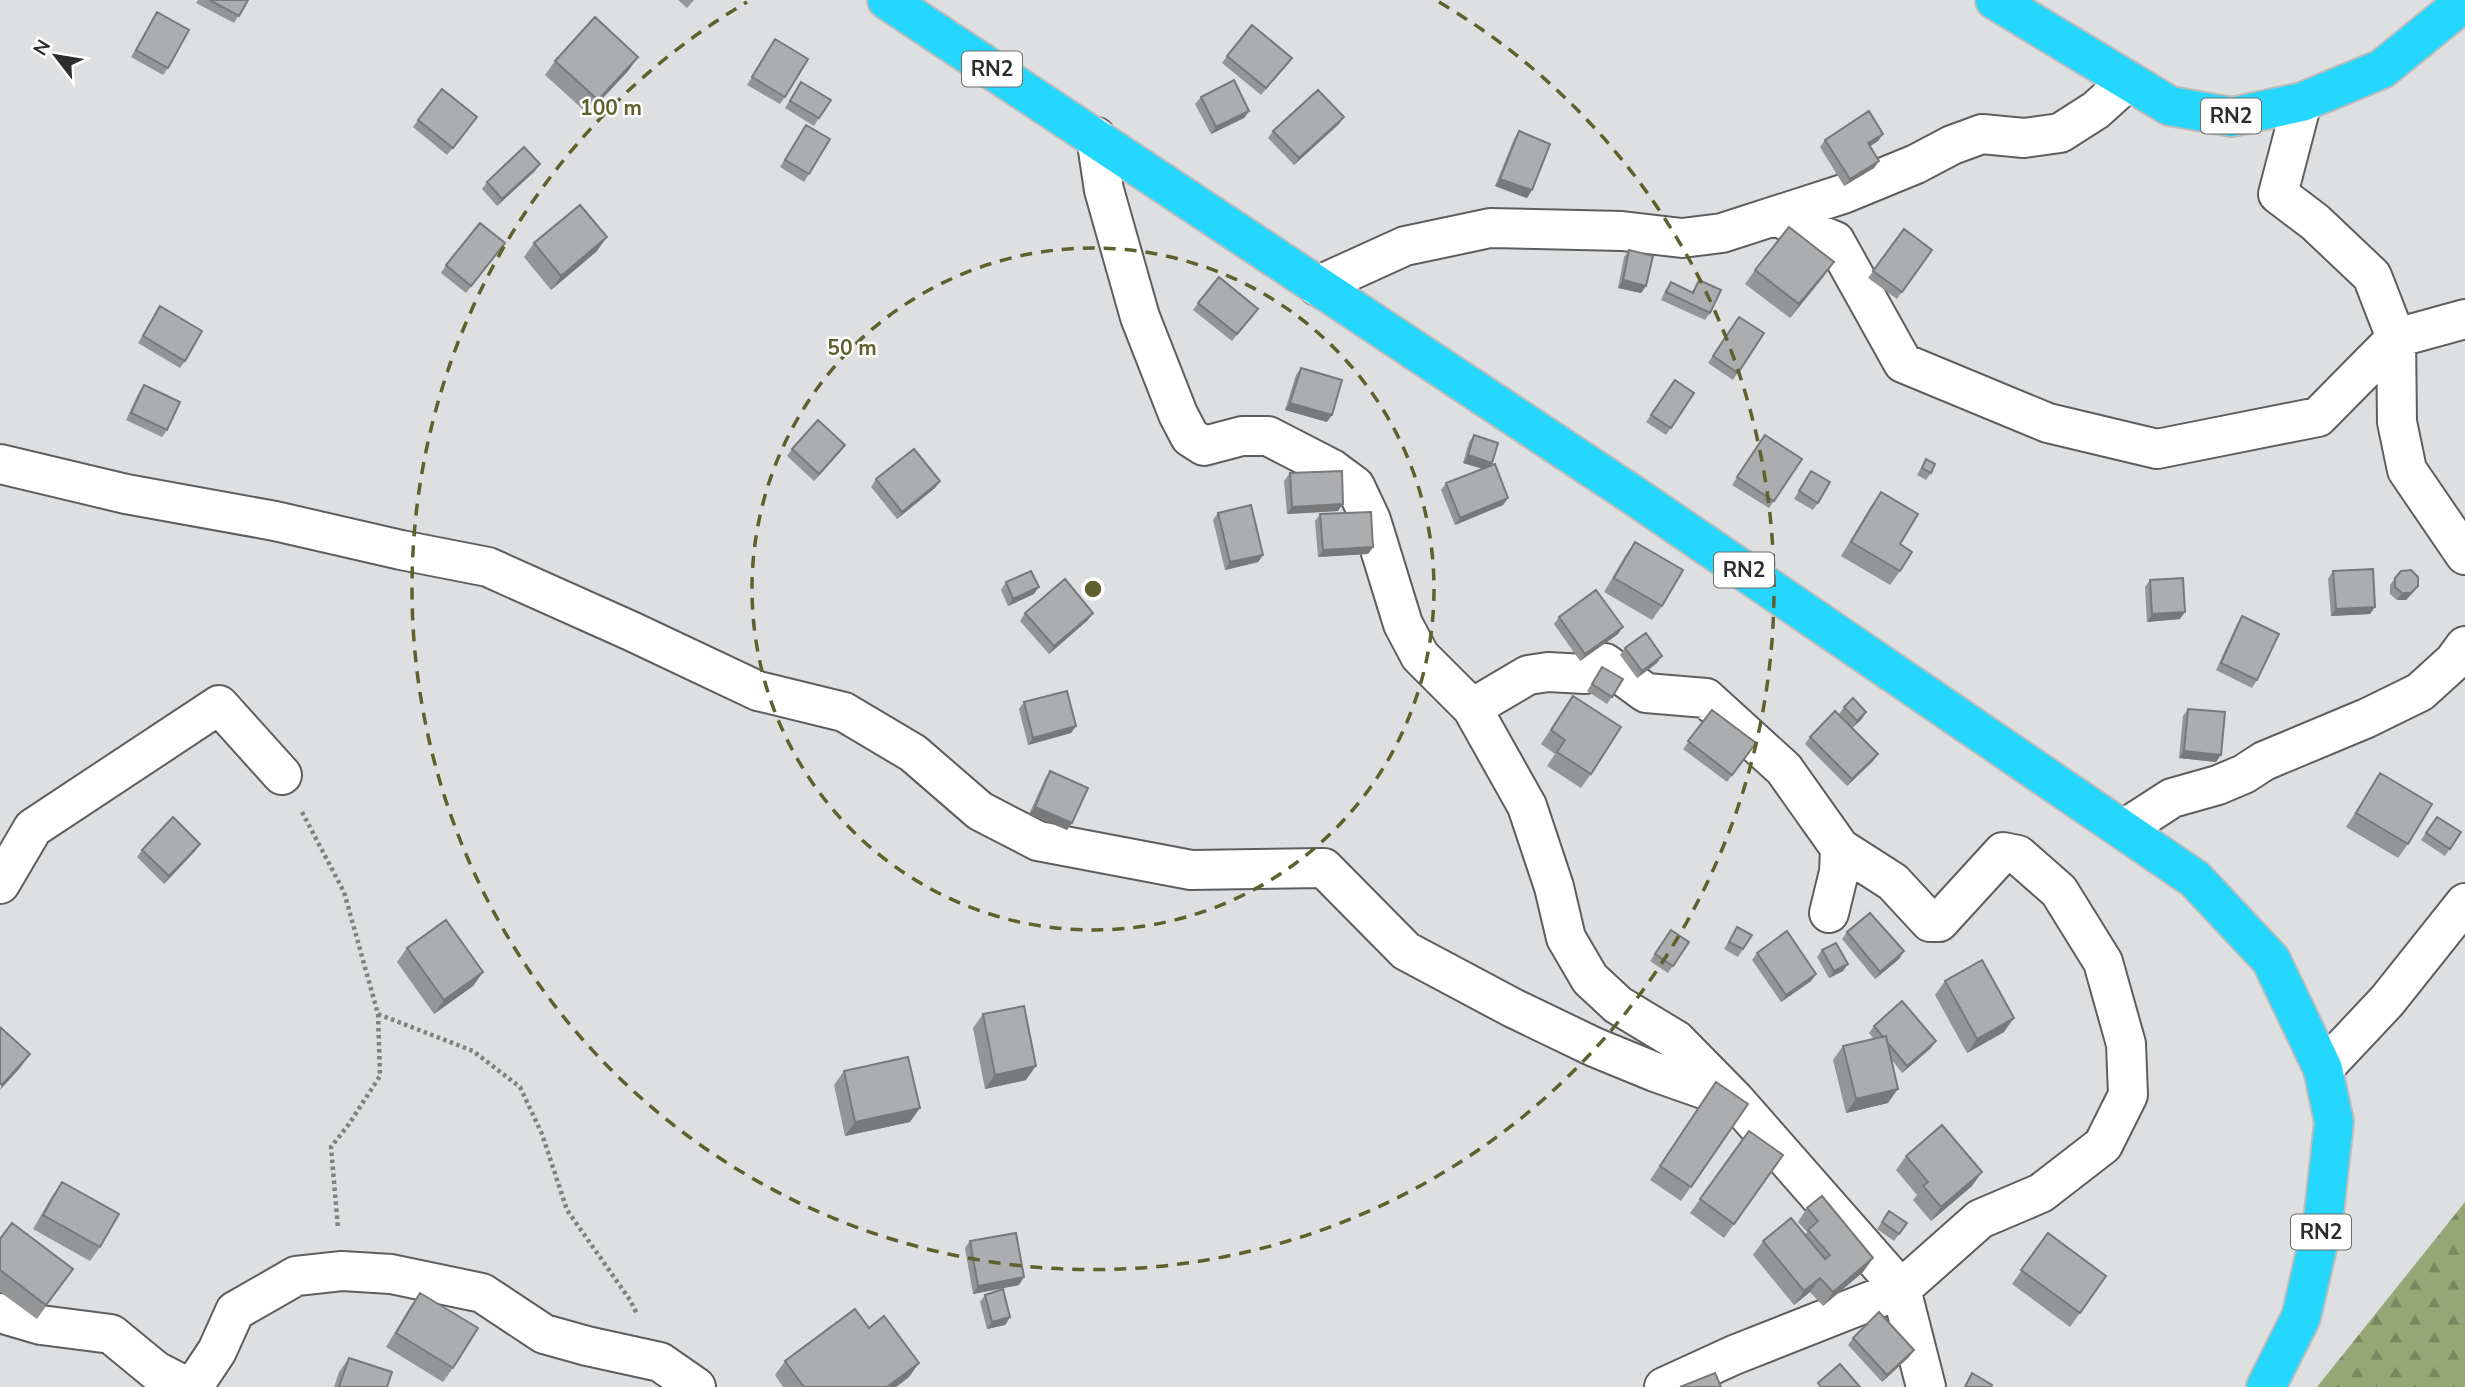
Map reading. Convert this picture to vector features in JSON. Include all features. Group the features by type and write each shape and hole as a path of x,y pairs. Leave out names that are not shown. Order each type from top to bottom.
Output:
{"highway":[{"name":"RN2","path":"887,0 1644,502 2196,879 2271,960 2323,1069 2334,1122 2323,1222 2301,1317 2266,1387"},
{"name":"RN2","path":"1994,0 2170,106 2232,117 2302,102 2382,69 2465,0"}],"street":[{"path":"1317,286 1405,246 1490,228 1622,231 1682,238 1722,233 1843,194 1982,134 2024,138 2060,133 2096,110 2128,81"},
{"path":"2302,102 2278,194 2315,222 2372,276 2396,338 2397,422 2407,470 2465,555"},
{"path":"1096,137 1104,190 1140,317 1178,414 1190,437 1204,446 1242,436 1268,436 1332,469 1355,486 1371,520 1403,624 1420,656 1472,708 1527,806 1555,887 1566,938 1590,979 1618,1005 1676,1040 1735,1100 1901,1289 1926,1387"},
{"path":"1777,217 1835,241 1903,363 2048,424 2157,449 2318,417 2396,338 2465,319"},
{"path":"0,464 126,494 275,521 488,567 758,691 844,712 913,753 980,811 1038,842 1191,870 1324,868 1406,951 1513,1008 1594,1046 1655,1072 1735,1100"},
{"path":"2124,829 2172,798 2244,775 2264,761 2367,718 2420,692 2454,661 2465,646"},
{"path":"1472,708 1528,676 1548,672 1585,674 1605,663 1646,693 1706,698 1784,769 1840,848 1893,882 1930,922 1939,922 2003,852 2018,855 2059,891 2103,962 2126,1044 2128,1095 2103,1145 2041,1192 1980,1220 1901,1289 1734,1355 1664,1387"},
{"path":"0,884 33,828 219,705 282,775"},
{"path":"1829,913 1839,872 1840,848"},
{"path":"2323,1069 2387,1001 2465,903"},
{"path":"194,1387 217,1351 235,1311 296,1276 342,1271 391,1274 482,1293 544,1334 660,1362 695,1387"},
{"path":"0,1314 41,1325 111,1334 156,1371 187,1387"}],"path":[{"path":"282,775 344,892 378,1014 380,1076 331,1147 342,1271"},
{"path":"378,1014 473,1051 520,1087 542,1134 567,1210 630,1300 660,1362"}],"green space":[{"path":"2465,1202 2465,1387 2317,1387"}],"building":[{"path":"210,0 248,0 239,16"},
{"path":"157,12 189,30 168,68 136,50"},
{"path":"595,17 638,57 598,100 555,61"},
{"path":"1252,25 1292,58 1266,88 1227,56"},
{"path":"775,39 808,59 785,97 752,77"},
{"path":"1234,80 1249,111 1216,127 1201,97"},
{"path":"801,82 831,100 819,118 790,101"},
{"path":"442,89 477,117 453,148 418,120"},
{"path":"1318,90 1344,117 1299,158 1273,131"},
{"path":"1869,111 1883,134 1868,143 1879,161 1850,179 1825,140"},
{"path":"806,125 830,139 809,174 785,160"},
{"path":"1519,131 1550,144 1532,190 1500,179"},
{"path":"524,147 540,164 502,199 487,182"},
{"path":"580,205 607,237 561,276 534,243"},
{"path":"480,223 505,243 471,286 446,265"},
{"path":"1789,227 1834,262 1799,304 1755,270"},
{"path":"1904,229 1932,250 1902,292 1873,271"},
{"path":"1629,250 1653,256 1646,286 1623,280"},
{"path":"1219,277 1258,309 1237,334 1198,303"},
{"path":"1699,280 1721,290 1710,313 1666,292 1671,282 1693,293"},
{"path":"160,306 202,331 185,361 143,336"},
{"path":"1739,317 1764,333 1738,373 1713,356"},
{"path":"1301,368 1342,380 1332,415 1290,403"},
{"path":"1675,380 1694,393 1671,428 1651,415"},
{"path":"144,385 180,402 167,430 131,413"},
{"path":"818,420 845,445 819,474 792,449"},
{"path":"1474,435 1498,443 1492,463 1468,455"},
{"path":"1765,435 1802,459 1774,501 1737,477"},
{"path":"914,449 940,481 902,512 876,479"},
{"path":"1926,459 1935,464 1931,473 1922,468"},
{"path":"1495,464 1508,498 1460,518 1446,483"},
{"path":"1342,471 1343,504 1292,507 1290,473"},
{"path":"1811,471 1830,482 1818,503 1799,491"},
{"path":"1881,492 1918,514 1900,544 1912,552 1900,571 1851,542"},
{"path":"1251,505 1263,555 1230,562 1218,513"},
{"path":"1371,512 1373,547 1323,550 1320,514"},
{"path":"1635,542 1683,570 1662,606 1614,578"},
{"path":"2373,569 2375,607 2336,609 2333,571"},
{"path":"2411,570 2418,577 2418,586 2411,593 2402,593 2395,587 2395,578 2401,571"},
{"path":"1031,571 1039,587 1013,599 1006,582"},
{"path":"2183,578 2185,612 2152,614 2150,580"},
{"path":"1065,579 1093,613 1054,646 1025,613"},
{"path":"1596,590 1623,627 1585,654 1559,617"},
{"path":"2242,616 2279,634 2257,680 2221,663"},
{"path":"1646,633 1662,656 1642,671 1625,648"},
{"path":"1602,667 1623,679 1612,697 1592,684"},
{"path":"1067,691 1076,726 1033,738 1024,702"},
{"path":"1573,696 1621,727 1591,774 1557,752 1565,740 1551,730"},
{"path":"1853,698 1866,712 1857,721 1844,707"},
{"path":"2188,709 2225,712 2221,755 2184,751"},
{"path":"1712,710 1756,743 1732,775 1688,741"},
{"path":"1835,711 1878,754 1852,779 1810,737"},
{"path":"1050,771 1088,788 1072,823 1035,807"},
{"path":"2380,773 2432,804 2408,844 2356,813"},
{"path":"173,817 200,844 169,876 142,850"},
{"path":"2437,817 2461,832 2450,849 2426,833"},
{"path":"1870,913 1904,951 1880,972 1847,932"},
{"path":"446,920 483,972 444,1000 407,948"},
{"path":"1737,927 1752,935 1743,949 1729,942"},
{"path":"1671,930 1689,942 1673,966 1655,954"},
{"path":"1787,931 1816,974 1786,995 1757,953"},
{"path":"1836,943 1848,964 1834,971 1822,950"},
{"path":"1982,960 2014,1018 1977,1039 1945,981"},
{"path":"1902,1001 1936,1041 1907,1066 1887,1042 1886,1036 1883,1037 1874,1026"},
{"path":"1024,1006 1036,1066 995,1075 983,1014"},
{"path":"0,1027 30,1054 2,1085 0,1083"},
{"path":"1886,1036 1898,1089 1856,1099 1843,1046"},
{"path":"908,1057 920,1108 855,1122 844,1071"},
{"path":"1716,1082 1748,1104 1691,1187 1660,1166"},
{"path":"1942,1125 1982,1172 1941,1207 1923,1186 1928,1182 1906,1156"},
{"path":"1749,1131 1783,1155 1734,1224 1700,1199"},
{"path":"62,1182 119,1214 100,1247 43,1215"},
{"path":"1822,1196 1873,1258 1833,1292 1820,1278 1804,1291 1763,1241 1791,1218 1825,1259 1830,1255 1808,1230 1818,1221 1807,1208"},
{"path":"1889,1211 1907,1223 1899,1234 1882,1222"},
{"path":"12,1223 73,1269 46,1305 0,1270 0,1239"},
{"path":"1016,1233 1024,1277 978,1286 970,1241"},
{"path":"2048,1233 2106,1276 2080,1313 2021,1270"},
{"path":"1003,1289 1010,1317 992,1322 985,1295"},
{"path":"420,1293 478,1328 453,1368 396,1333"},
{"path":"855,1309 869,1328 884,1316 919,1363 887,1387 804,1387 785,1361"},
{"path":"1879,1312 1914,1350 1887,1375 1853,1338"},
{"path":"349,1358 392,1372 387,1387 339,1387"},
{"path":"1840,1364 1860,1387 1821,1387 1818,1383"},
{"path":"1715,1373 1721,1387 1680,1387"},
{"path":"1972,1373 1992,1385 1991,1387 1965,1387"}]}
